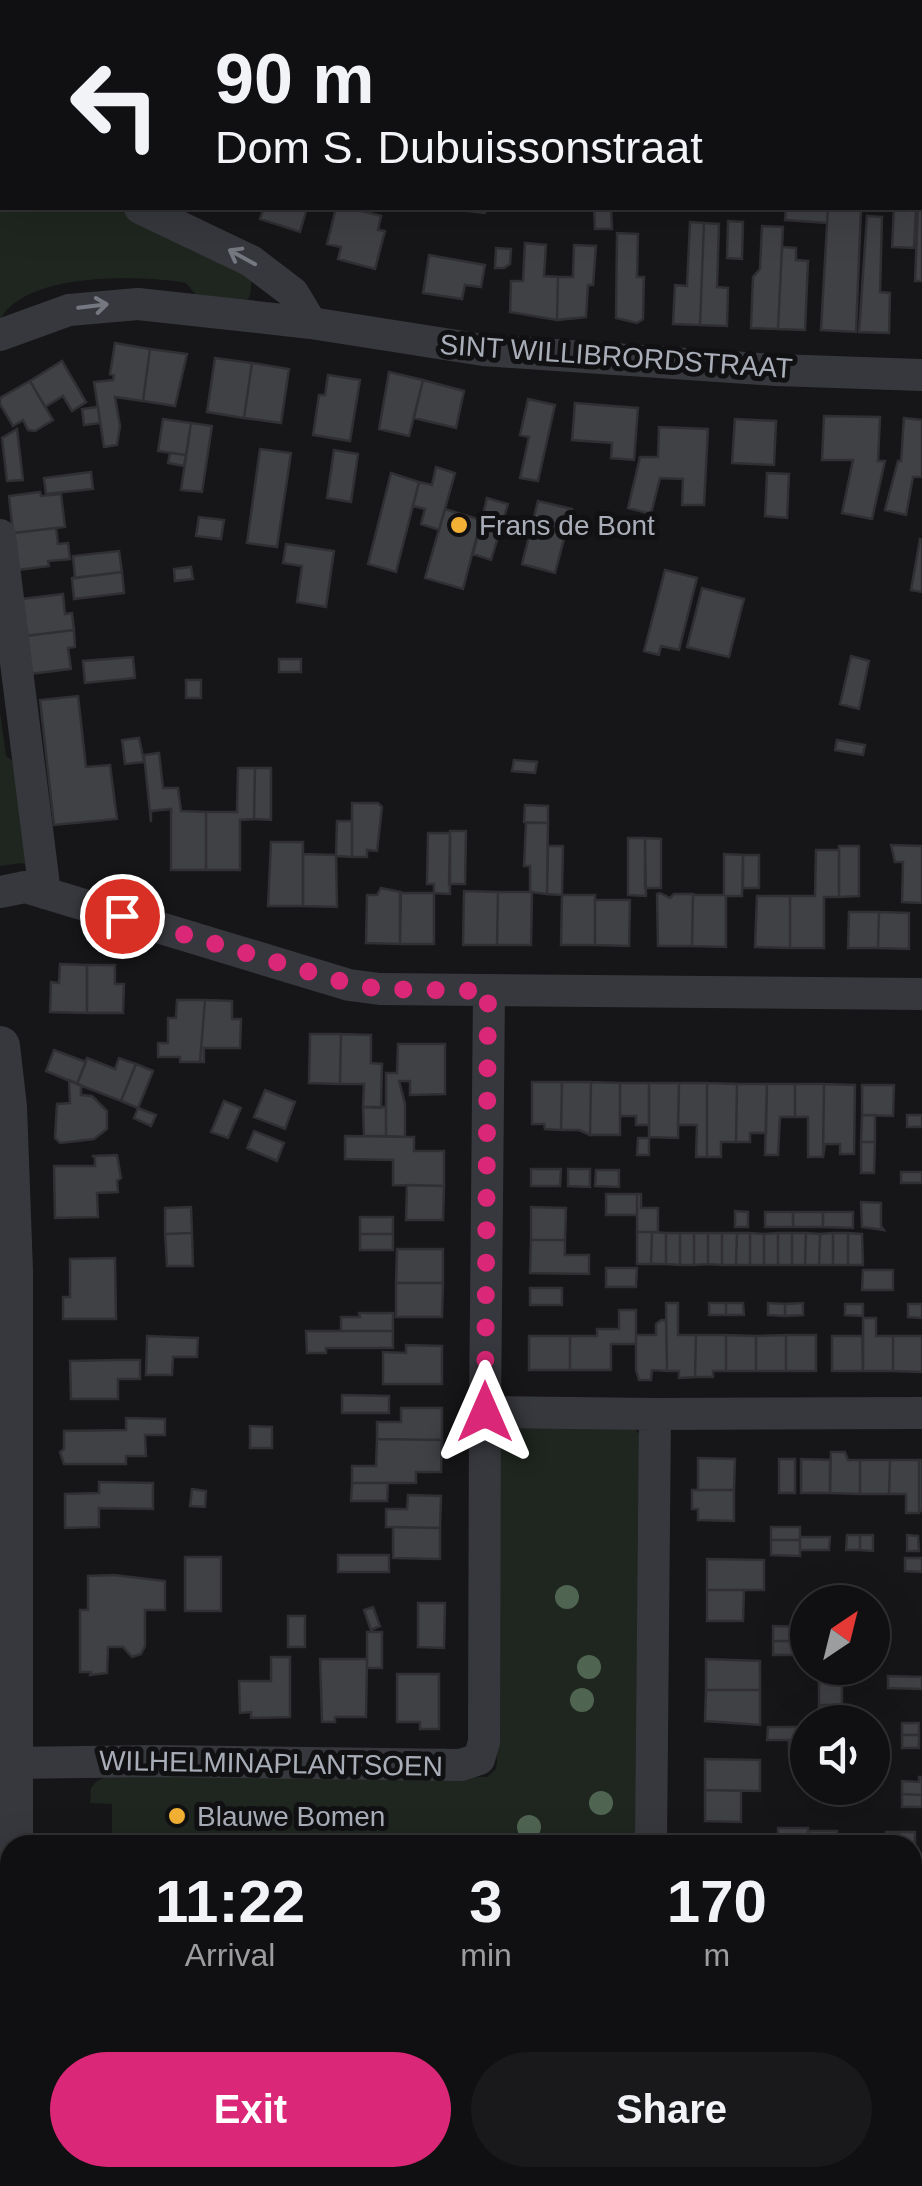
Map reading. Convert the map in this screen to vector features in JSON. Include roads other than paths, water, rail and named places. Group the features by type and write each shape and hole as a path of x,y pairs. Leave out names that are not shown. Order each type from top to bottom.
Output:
{"street":[{"path":"144,210 251,261 293,293 312,324"},
{"name":"SINT WILLIBRORDSTRAAT","path":"0,335 69,310 102,304 138,304 312,324 484,350 776,370 922,375"},
{"path":"0,535 46,893"},
{"path":"0,892 26,887 350,984 380,989 922,994"},
{"path":"488,991 485,1412 922,1413"},
{"path":"0,1046 7,1108 13,1271 6,1689 12,1835"},
{"name":"WILHELMINAPLANTSOEN","path":"12,1763 460,1766 478,1759 484,1742 485,1412"},
{"path":"652,1835 655,1414"}],"place":[{"name":"Frans de Bont","path":"459,525"},
{"name":"Blauwe Bomen","path":"177,1816"}]}
